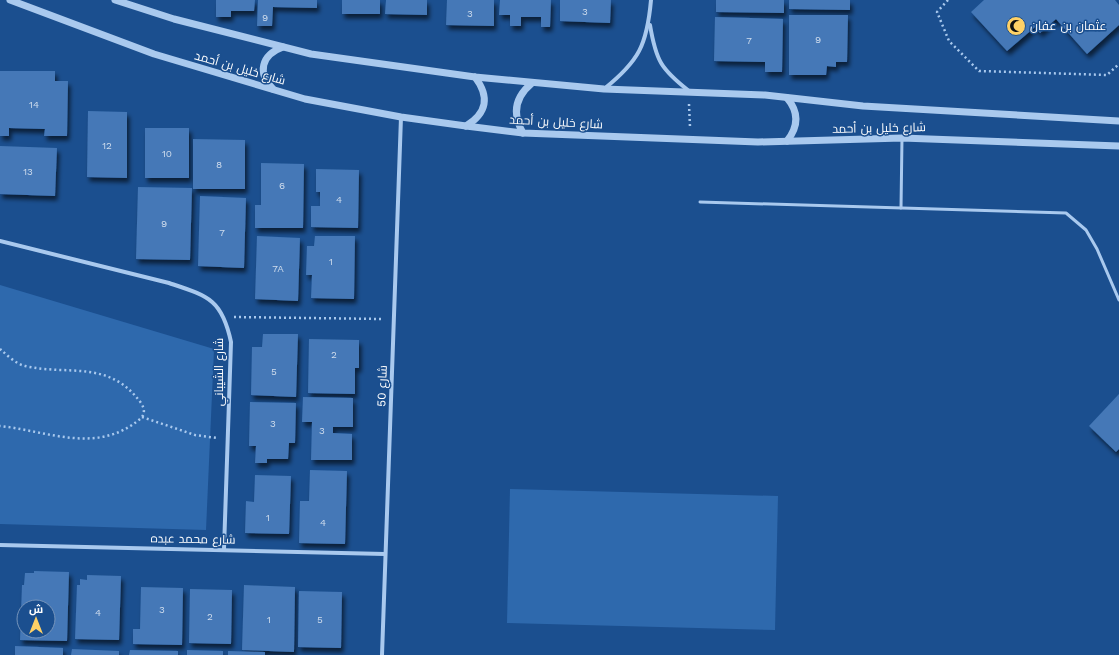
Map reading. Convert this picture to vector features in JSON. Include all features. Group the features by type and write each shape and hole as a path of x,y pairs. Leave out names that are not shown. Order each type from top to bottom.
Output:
{"street":[{"name":"شارع خليل بن أحمد","path":"10,0 154,54 305,99 401,117 466,126 523,133 690,140 758,142 902,138 1119,146"},
{"name":"شارع خليل بن أحمد","path":"115,0 174,19 311,54 475,77 604,89 689,91 787,98 863,106 1119,121"},
{"path":"604,89 625,72 641,49 649,23 651,0"},
{"path":"649,23 654,50 668,74 689,91"},
{"path":"273,89 265,78 263,65 267,56 274,50 283,47"},
{"path":"466,126 476,120 483,109 485,98 482,86 475,77"},
{"path":"523,133 516,115 516,106 524,89 532,83"},
{"path":"787,98 793,105 797,124 794,133 787,141"},
{"name":"شارع 50","path":"382,655 401,117"},
{"name":"شارع الشيباني","path":"0,241 169,283 195,292 215,303 227,321 231,342 224,549"},
{"name":"شارع محمد عبده","path":"0,545 224,549 385,554"}],"lane":[{"path":"901,208 902,138"},
{"path":"700,202 1066,212 1086,230 1097,249 1119,300"}],"path":[{"path":"948,0 937,12 949,41 979,71 1107,75 1119,64"},
{"path":"689,91 690,140"},
{"path":"224,317 394,319"},
{"path":"0,349 23,366 89,371 107,376 127,387 143,406 144,412 142,417 115,435 85,438 61,437 0,426"},
{"path":"142,417 195,435 228,439"}],"shaded area":[{"path":"0,285 214,349 206,530 0,524"},
{"path":"510,489 778,496 775,630 507,623"}],"building":[{"path":"216,0 255,0 254,11 231,11 231,17 216,17"},
{"path":"258,0 317,0 317,8 273,7 272,26 257,26"},
{"path":"342,0 380,0 380,14 342,14"},
{"path":"386,0 427,0 427,15 385,14"},
{"path":"447,0 494,0 494,26 446,25"},
{"path":"500,0 551,0 550,27 541,27 541,17 521,17 521,26 510,26 510,15 499,15"},
{"path":"560,0 611,0 610,23 560,21"},
{"path":"716,0 784,0 784,13 716,12"},
{"path":"789,0 850,0 850,10 789,9"},
{"name":"عثمان بن عفان","path":"984,0 1115,0 1119,5 1119,25 1087,54 1056,19 1040,33 1035,27 1007,51 971,12"},
{"path":"789,15 848,15 847,62 836,62 836,67 827,66 826,75 789,75"},
{"path":"715,17 783,19 782,72 765,72 765,62 714,61"},
{"path":"0,71 55,71 55,81 68,81 67,136 44,136 45,129 9,128 9,136 0,136"},
{"path":"88,111 127,112 127,178 87,177"},
{"path":"145,128 189,128 189,178 145,178"},
{"path":"193,139 245,140 245,189 193,189"},
{"path":"0,146 57,148 55,196 0,194"},
{"path":"261,163 304,164 303,228 255,228 255,205 261,205"},
{"path":"316,169 359,170 358,228 311,227 311,206 320,206 320,192 316,192"},
{"path":"138,187 192,188 190,260 136,259"},
{"path":"200,196 246,198 244,268 198,266"},
{"path":"257,236 300,238 298,301 255,299"},
{"path":"315,236 355,236 354,299 311,298 312,275 306,275 307,246 314,246"},
{"path":"263,334 298,334 296,397 251,395 252,347 262,347"},
{"path":"309,339 359,340 359,368 355,368 355,394 308,393"},
{"path":"1119,394 1119,449 1116,452 1089,426"},
{"path":"303,397 353,398 353,427 333,427 333,433 352,434 352,460 311,460 312,422 302,422"},
{"path":"250,402 296,403 295,443 289,443 288,459 267,459 267,463 255,463 256,446 249,446"},
{"path":"310,470 347,471 345,544 299,543 300,501 309,501"},
{"path":"255,475 291,476 289,534 245,533 246,501 254,502"},
{"path":"34,571 69,572 67,641 20,640 56,639 56,599 21,599 22,585 24,585 25,573 34,573"},
{"path":"87,575 121,576 119,640 75,639 77,585 80,585 80,579 87,580"},
{"path":"244,585 295,587 294,652 242,650"},
{"path":"141,587 183,588 182,645 133,644 133,629 140,629"},
{"path":"190,589 232,590 231,644 189,643"},
{"path":"299,591 342,592 341,648 298,647"},
{"path":"15,646 63,648 63,655 15,655"},
{"path":"72,649 119,651 119,655 71,655"},
{"path":"130,650 178,651 178,655 129,655"},
{"path":"187,650 223,651 223,655 187,655"},
{"path":"228,651 265,652 265,655 228,655"}],"place":[{"name":"عثمان بن عفان","path":"1016,26"}]}
